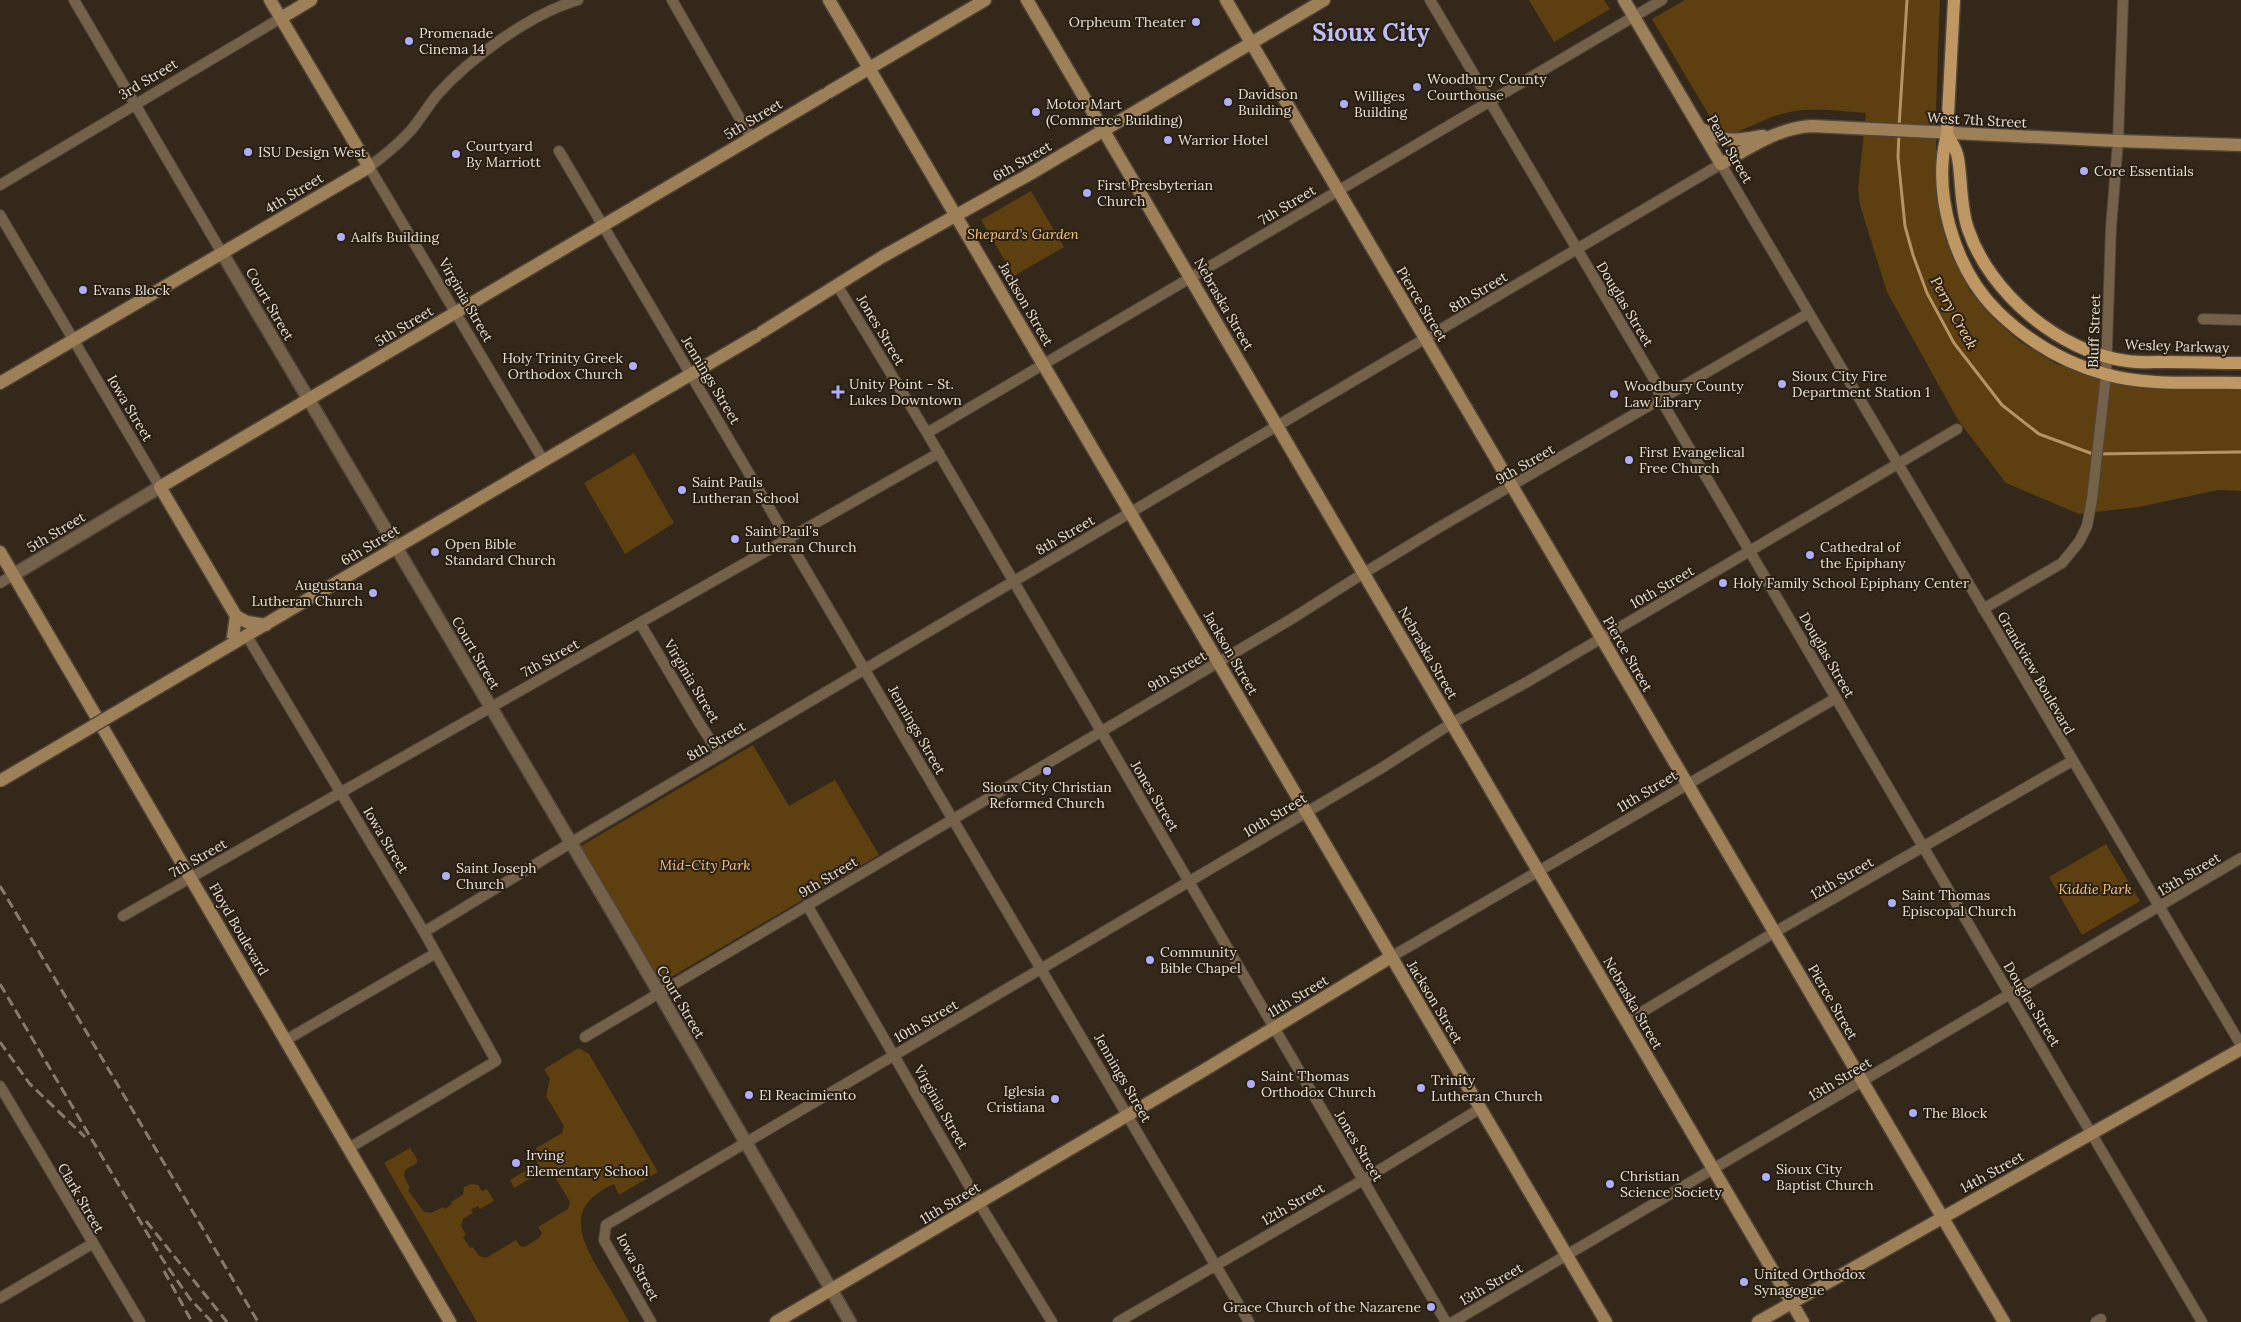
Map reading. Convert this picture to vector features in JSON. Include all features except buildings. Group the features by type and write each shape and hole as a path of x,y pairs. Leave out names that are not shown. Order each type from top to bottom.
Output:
{"main road":[{"name":"Virginia Street","path":"270,0 369,166"},
{"name":"3rd Street","path":"281,18 311,0"},
{"name":"Jackson Street","path":"829,0 1606,1322"},
{"name":"5th Street","path":"160,487 985,0"},
{"name":"Nebraska Street","path":"1027,0 1803,1322"},
{"name":"Pierce Street","path":"1226,0 2004,1322"},
{"name":"6th Street","path":"0,781 759,334 837,285 1324,0"},
{"name":"Pearl Street","path":"1624,0 1721,164"},
{"name":"Wesley Parkway","path":"1954,0 1948,134 1942,155 1942,189 1953,239 1978,286 1997,311 2025,335 2057,356 2106,375 2153,380 2241,383"},
{"name":"West 7th Street","path":"1721,164 1771,135 1804,126 2118,142 2241,146"},
{"path":"1700,128 1717,138 1731,141 1771,135"},
{"name":"Wesley Parkway","path":"1948,134 1958,156 1963,207 1968,228 1976,246 1994,276 2026,314 2067,341 2106,356 2128,361 2241,363"},
{"name":"4th Street","path":"0,383 369,166"},
{"name":"Iowa Street","path":"160,487 236,616"},
{"name":"Floyd Boulevard","path":"0,552 450,1322"},
{"path":"232,644 236,616 247,622 266,625"},
{"name":"11th Street","path":"776,1322 1391,957"},
{"name":"14th Street","path":"1758,1322 2241,1047"}],"street":[{"name":"Court Street","path":"74,0 850,1322"},
{"name":"4th Street","path":"369,166 391,151 413,128 438,94 486,51 508,34 534,19 578,0"},
{"path":"672,0 751,138"},
{"name":"Douglas Street","path":"1430,0 1655,381 1661,400 2202,1322"},
{"name":"7th Street","path":"927,433 1662,0"},
{"name":"Bluff Street","path":"1983,609 2062,563 2079,542 2087,526 2092,499 2106,375 2111,228 2118,142 2123,0"},
{"name":"3rd Street","path":"0,185 281,18"},
{"name":"Jennings Street","path":"559,152 1249,1322"},
{"name":"8th Street","path":"424,932 570,843 1426,340 1721,164"},
{"name":"Pearl Street","path":"1721,164 1809,313"},
{"name":"Virginia Street","path":"369,166 543,460"},
{"name":"Iowa Street","path":"0,215 160,487"},
{"name":"Jones Street","path":"837,285 939,453 1446,1322"},
{"name":"9th Street","path":"585,1036 1293,618 1364,572 1809,313"},
{"name":"Grandview Boulevard","path":"1809,313 2241,1047"},
{"path":"2203,319 2241,320"},
{"name":"10th Street","path":"606,1225 1307,812 1452,723 1602,638 1957,429"},
{"name":"7th Street","path":"123,916 939,453"},
{"name":"5th Street","path":"0,582 160,487"},
{"name":"Virginia Street","path":"640,623 720,755"},
{"name":"Iowa Street","path":"247,636 424,932 496,1061 349,1148"},
{"name":"11th Street","path":"1391,957 1836,698"},
{"name":"12th Street","path":"1626,1021 1775,932 2072,761"},
{"name":"13th Street","path":"1453,1322 2241,858"},
{"name":"Virginia Street","path":"807,906 979,1202 1052,1322"},
{"path":"286,1040 436,953"},
{"name":"Clark Street","path":"0,1086 140,1322"},
{"name":"12th Street","path":"1118,1322 1214,1264 1363,1180 1481,1108"},
{"name":"Iowa Street","path":"606,1225 604,1240 651,1322"},
{"path":"0,1298 92,1244"}],"green space":[{"path":"1529,0 1604,0 1610,9 1554,42"},
{"path":"1685,0 1940,0 1936,109 1936,196 1946,241 1970,291 1991,316 2019,341 2056,364 2126,384 2241,388 2241,491 2218,490 2139,507 2079,514 2006,483 1958,420 1887,292 1860,205 1858,189 1866,113 1822,110 1789,112 1766,119 1731,134 1716,127 1652,19"},
{"name":"Shepard’s Garden","path":"1031,191 1064,247 1014,276 981,220"},
{"path":"634,453 674,523 625,554 584,483"},
{"name":"Mid-City Park","path":"753,745 789,806 835,780 879,855 661,983 581,846"},
{"name":"Kiddie Park","path":"2106,844 2140,901 2082,935 2049,877"},
{"path":"579,1048 589,1054 658,1172 619,1195 614,1184 599,1193 588,1202 581,1222 586,1246 629,1322 477,1322 384,1163 410,1148 417,1159 417,1163 405,1170 404,1176 410,1188 408,1190 424,1212 431,1213 443,1207 445,1209 452,1204 451,1202 463,1195 464,1187 471,1184 478,1185 482,1191 487,1189 494,1201 480,1209 478,1206 471,1210 473,1213 463,1219 461,1226 466,1235 463,1237 470,1248 473,1247 479,1256 486,1258 516,1240 520,1246 524,1247 539,1238 542,1233 538,1227 568,1209 570,1202 552,1172 545,1170 514,1188 510,1180 538,1163 534,1155 538,1153 536,1148 562,1133 564,1126 546,1096 550,1079 544,1069"}],"waterway":[{"name":"Perry Creek","path":"1899,127 1907,0"},
{"name":"Perry Creek","path":"1899,133 1898,157 1905,226 1927,293 1954,343 2002,405 2039,434 2093,454 2241,452"}],"railway":[{"path":"0,886 258,1322"},
{"path":"0,984 163,1260 190,1299 212,1322"},
{"path":"0,1042 29,1083 85,1137"},
{"path":"146,1221 227,1322"},
{"path":"164,1271 192,1322"}],"place":[{"name":"Orpheum Theater","path":"1196,22"},
{"name":"Promenade Cinema 14","path":"409,41"},
{"name":"Woodbury County Courthouse","path":"1417,87"},
{"name":"Davidson Building","path":"1228,102"},
{"name":"Williges Building","path":"1344,104"},
{"name":"Motor Mart (Commerce Building)","path":"1036,112"},
{"name":"Warrior Hotel","path":"1168,140"},
{"name":"ISU Design West","path":"248,152"},
{"name":"Courtyard By Marriott","path":"456,154"},
{"name":"Core Essentials","path":"2084,171"},
{"name":"First Presbyterian Church","path":"1087,193"},
{"name":"Aalfs Building","path":"341,237"},
{"name":"Evans Block","path":"83,290"},
{"name":"Holy Trinity Greek Orthodox Church","path":"633,366"},
{"name":"Sioux City Fire Department Station 1","path":"1782,384"},
{"name":"Unity Point - St. Lukes Downtown","path":"838,392"},
{"name":"Woodbury County Law Library","path":"1614,394"},
{"name":"First Evangelical Free Church","path":"1629,460"},
{"name":"Saint Pauls Lutheran School","path":"682,490"},
{"name":"Saint Paul's Lutheran Church","path":"735,539"},
{"name":"Open Bible Standard Church","path":"435,552"},
{"name":"Cathedral of the Epiphany","path":"1810,555"},
{"name":"Holy Family School Epiphany Center","path":"1723,583"},
{"name":"Augustana Lutheran Church","path":"373,593"},
{"name":"Sioux City Christian Reformed Church","path":"1047,771"},
{"name":"Saint Joseph Church","path":"446,876"},
{"name":"Saint Thomas Episcopal Church","path":"1892,903"},
{"name":"Community Bible Chapel","path":"1150,960"},
{"name":"Saint Thomas Orthodox Church","path":"1251,1084"},
{"name":"Trinity Lutheran Church","path":"1421,1088"},
{"name":"El Reacimiento","path":"749,1095"},
{"name":"Iglesia Cristiana","path":"1055,1099"},
{"name":"The Block","path":"1913,1113"},
{"name":"Irving Elementary School","path":"516,1163"},
{"name":"Sioux City Baptist Church","path":"1766,1177"},
{"name":"Christian Science Society","path":"1610,1184"},
{"name":"United Orthodox Synagogue","path":"1744,1282"},
{"name":"Grace Church of the Nazarene","path":"1431,1307"}],"district":[{"name":"Sioux City","path":"1371,33"}]}
